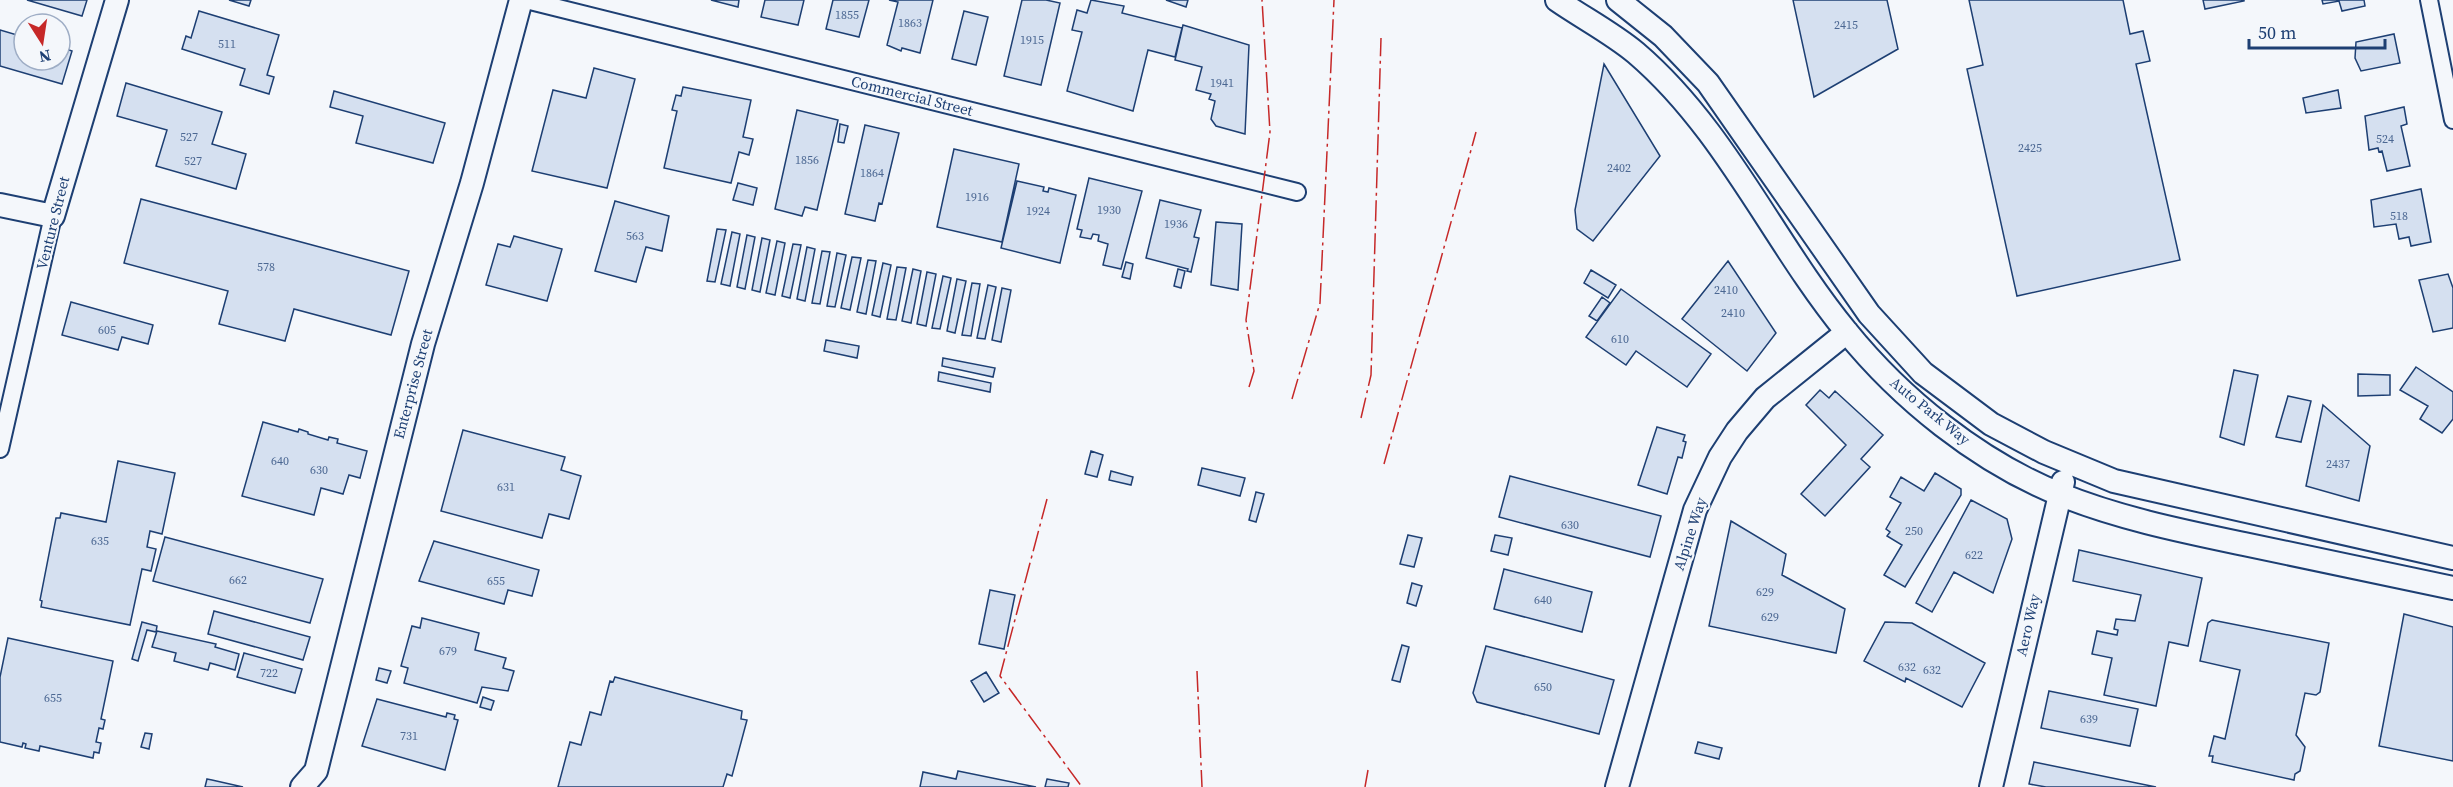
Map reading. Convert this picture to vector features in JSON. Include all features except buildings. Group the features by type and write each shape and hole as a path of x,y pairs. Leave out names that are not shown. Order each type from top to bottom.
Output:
{"main road":[{"name":"Venture Street","path":"53,216 117,0"},
{"name":"Enterprise Street","path":"313,782 423,344 472,183 521,0"},
{"name":"Auto Park Way","path":"1557,0 1636,53 1681,99 1714,139 1846,332 1891,381 1922,408 1999,464 2058,494 2168,528 2453,588"},
{"name":"Auto Park Way","path":"1618,0 1663,36 1708,83 1869,314 1923,373 1990,424 2069,463 2135,488 2453,558"},
{"path":"0,205 53,216"},
{"name":"Alpine Way","path":"1617,787 1695,510 1720,457 1737,431 1766,398 1846,332"},
{"name":"Aero Way","path":"1991,787 2058,494 2069,463"}],"street":[{"name":"Commercial Street","path":"526,0 1297,192"},
{"path":"2429,0 2453,120"},
{"name":"Venture Street","path":"0,449 53,216"}],"power":[{"path":"1249,387 1254,371 1246,320 1270,132 1262,0"},
{"path":"1292,399 1320,303 1334,0"},
{"path":"1361,418 1371,375 1381,38"},
{"path":"1384,464 1476,132"},
{"path":"1047,499 1000,676 1082,787"},
{"path":"1197,671 1202,787"},
{"path":"1365,787 1368,770"}]}
